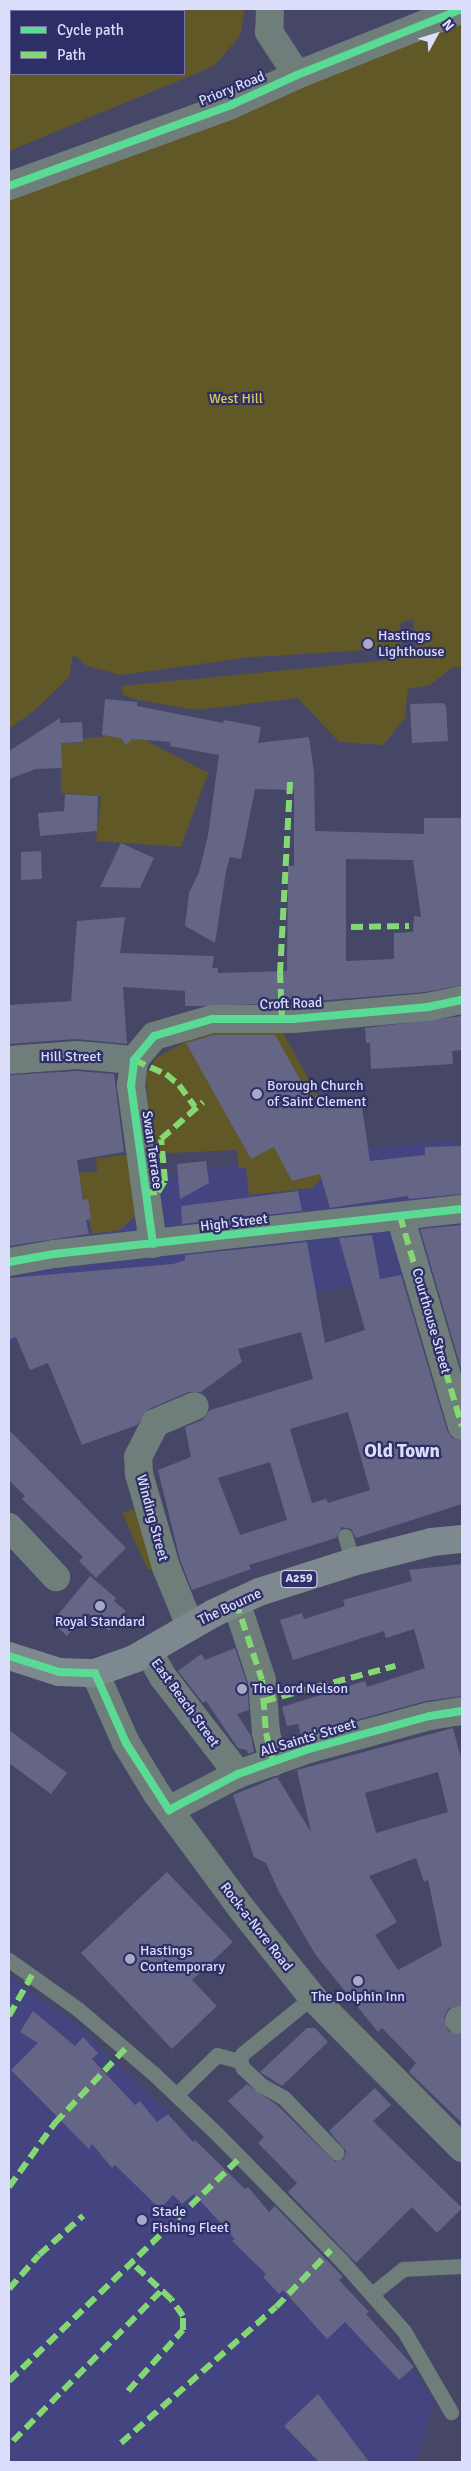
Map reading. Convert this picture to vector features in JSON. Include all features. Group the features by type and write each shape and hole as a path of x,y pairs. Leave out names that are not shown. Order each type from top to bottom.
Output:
{"highway":[{"name":"The Bourne","path":"148,1651 236,1602 353,1562 432,1542 462,1539"},
{"name":"East Beach Street","path":"9,1656 59,1672 95,1673 148,1651"}],"street":[{"path":"270,9 269,32 297,75"},
{"name":"Priory Road","path":"9,186 231,106 297,75 462,9"},
{"name":"Croft Road","path":"134,1060 154,1036 212,1019 293,1019 428,1007 462,1000"},
{"name":"Hill Street","path":"9,1060 77,1055 134,1060"},
{"name":"Swan Terrace","path":"134,1060 132,1104 153,1244"},
{"name":"High Street","path":"9,1262 54,1254 462,1209"},
{"name":"Courthouse Street","path":"400,1216 462,1426"},
{"name":"Winding Street","path":"190,1626 166,1567 139,1474 138,1458 155,1423 195,1406"},
{"path":"9,1527 56,1577"},
{"path":"236,1602 262,1680 266,1733 273,1762"},
{"name":"East Beach Street","path":"148,1651 163,1677 238,1774"},
{"name":"Rock-a-Nore Road","path":"95,1673 126,1743 169,1810 312,1997 462,2148"},
{"name":"All Saints' Street","path":"169,1810 238,1774 273,1762 413,1721 462,1711"}],"lane":[{"path":"345,1536 353,1562"},
{"path":"9,1960 79,2010 176,2095 372,2294 404,2331 451,2412"},
{"path":"312,1997 242,2054 240,2060 248,2074 260,2085 284,2098 337,2153"},
{"path":"176,2095 216,2055 240,2060"},
{"path":"372,2294 403,2269 462,2266"}],"shaded area":[{"path":"456,1140 462,1194 462,1275 138,1311 9,1343 9,1195 339,1152"},
{"name":"Stade Fishing Fleet","path":"9,1976 76,2024 162,2107 325,2268 417,2375 435,2402 415,2462 9,2462"}],"green space":[{"path":"9,9 245,9 240,36 214,66 9,151"},
{"name":"West Hill","path":"462,23 462,667 453,667 430,685 408,689 405,718 383,745 339,742 298,698 196,710 138,700 123,695 121,686 380,661 417,652 413,619 400,623 402,648 252,657 121,675 87,666 73,654 69,677 35,710 9,729 9,195"},
{"path":"107,736 145,740 208,773 181,847 96,841 101,796 61,793 61,743 82,743 83,739"},
{"path":"213,1026 280,1027 329,1116 325,1174 313,1188 249,1195 246,1168 239,1168 237,1150 172,1153 150,1150 146,1075 156,1058"},
{"path":"128,1155 137,1202 135,1216 120,1230 92,1234 78,1173 97,1171 96,1158"},
{"path":"137,1508 154,1568 148,1570 122,1513"}],"building":[{"path":"105,699 137,702 137,706 223,723 224,720 261,727 258,743 309,737 314,772 315,831 424,834 424,818 462,818 462,985 426,992 292,1003 200,1006 185,1006 185,991 123,987 127,1044 76,1039 9,1044 9,1005 71,1001 77,921 125,917 120,953 214,956 212,968 218,968 218,973 287,971 288,866 294,866 294,790 255,789 241,859 230,857 226,871 215,943 185,926 189,893 199,872 208,835 219,755 170,746 170,742 132,739 126,745 121,738 102,735","holes":["346,859 413,860 421,917 414,916 413,932 394,933 394,959 346,961"]},
{"path":"443,703 446,706 448,741 412,743 410,704"},
{"path":"60,718 60,723 82,722 83,742 61,743 62,768 36,769 9,779 9,751"},
{"path":"65,794 98,796 97,831 40,836 38,813 64,811"},
{"path":"121,843 154,858 140,888 100,887"},
{"path":"41,851 42,879 21,880 21,852"},
{"path":"462,1016 462,1050 452,1051 453,1064 371,1069 370,1043 366,1043 365,1028"},
{"path":"214,1035 275,1035 310,1097 318,1096 318,1100 361,1101 370,1161 425,1155 425,1147 462,1146 462,1194 409,1199 408,1196 330,1208 320,1174 292,1181 274,1147 251,1159 186,1043"},
{"path":"77,1071 114,1074 124,1152 77,1160 83,1200 88,1199 91,1219 86,1220 89,1234 9,1246 9,1075"},
{"path":"206,1161 209,1183 180,1199 177,1164"},
{"path":"298,1191 302,1211 182,1224 181,1206"},
{"path":"462,1225 462,1372 420,1229"},
{"path":"372,1235 380,1279 401,1275 447,1430 452,1438 462,1441 462,1504 356,1538 351,1529 342,1527 336,1538 249,1565 251,1569 192,1590 180,1560 158,1470 191,1457 185,1427 202,1420 210,1410 313,1379 301,1332 238,1349 242,1362 201,1392 189,1392 149,1409 137,1425 82,1445 48,1363 30,1370 16,1337 9,1340 9,1278 173,1264 185,1260 185,1255 307,1242 325,1343 365,1330 339,1238","holes":["348,1412 370,1490 328,1503 326,1499 312,1503 290,1429","270,1462 287,1520 240,1535 218,1478"]},
{"path":"9,1430 126,1548 96,1578 79,1561 83,1557 22,1499 25,1496 9,1480"},
{"path":"462,1564 462,1696 426,1701 301,1735 298,1724 287,1726 282,1707 365,1681 367,1687 425,1668 414,1629 386,1638 384,1631 293,1660 280,1620 302,1613 304,1619 345,1606 343,1600 412,1581 409,1570"},
{"name":"Royal Standard","path":"90,1576 116,1598 114,1601 126,1611 109,1631 88,1613 67,1636 52,1622"},
{"path":"235,1648 247,1683 249,1710 237,1714 251,1736 254,1752 248,1754 247,1750 238,1748 206,1701 203,1703 178,1671 201,1654 205,1660"},
{"path":"453,1728 462,1762 462,2004 448,2009 444,2017 448,2031 462,2035 462,2123 409,2072 416,2063 382,2028 378,2032 315,1954 279,1892 266,1863 254,1857 233,1795 277,1777 311,1832 297,1770","holes":["438,1772 448,1812 376,1833 365,1793","416,1858 424,1882 428,1880 442,1946 398,1970 375,1935 397,1922 369,1876"]},
{"path":"9,1730 67,1773 51,1794 9,1763"},
{"name":"Hastings Contemporary","path":"167,1872 233,1942 192,1980 217,2006 172,2049 81,1953"},
{"path":"33,2011 75,2046 83,2037 98,2053 92,2059 135,2105 140,2101 157,2122 168,2114 193,2142 195,2140 245,2189 248,2187 269,2212 275,2206 343,2277 339,2280 369,2312 366,2314 414,2367 399,2380 345,2322 327,2339 283,2290 279,2294 263,2277 266,2274 232,2241 235,2239 194,2194 182,2204 173,2195 160,2209 115,2165 112,2168 92,2144 89,2149 11,2070 38,2043 20,2032"},
{"path":"307,2028 315,2028 328,2042 282,2086 260,2072"},
{"path":"247,2084 277,2105 335,2162 344,2159 346,2151 329,2131 375,2088 391,2105 373,2121 462,2208 437,2233 412,2207 356,2263 288,2192 297,2183 258,2143 264,2137 228,2101"},
{"path":"318,2394 369,2462 319,2462 284,2426"}],"marked path":[{"path":"282,1019 280,974 290,780"},
{"path":"351,927 409,926"},
{"path":"134,1060 166,1074 179,1085 195,1107"},
{"path":"145,1193 158,1192 165,1181 161,1139 203,1102"},
{"path":"400,1216 462,1426"},
{"path":"236,1602 262,1680 266,1733 273,1762"},
{"path":"264,1701 395,1666"},
{"path":"9,2016 32,1975"},
{"path":"9,2187 55,2123 125,2049"},
{"path":"9,2381 240,2158"},
{"path":"9,2289 39,2255 83,2216"},
{"path":"121,2443 276,2307 331,2250"},
{"path":"128,2391 183,2330 183,2316 171,2299 132,2263"},
{"path":"13,2441 161,2291"}],"cycle path":[{"path":"9,186 231,105 297,75 462,9"},
{"path":"153,1244 131,1086 134,1060 154,1036 212,1019 293,1019 428,1007 462,1000"},
{"path":"9,1262 54,1254 462,1209"},
{"path":"9,1656 59,1672 95,1673 126,1743 169,1810 238,1774 309,1749 430,1716 462,1711"}],"place":[{"name":"Hastings Lighthouse","path":"368,644"},
{"name":"Borough Church of Saint Clement","path":"257,1094"},
{"name":"Royal Standard","path":"100,1606"},
{"name":"The Lord Nelson","path":"242,1689"},
{"name":"Hastings Contemporary","path":"130,1959"},
{"name":"The Dolphin Inn","path":"358,1981"},
{"name":"Stade Fishing Fleet","path":"142,2220"}],"district":[{"name":"Old Town","path":"402,1452"}]}
